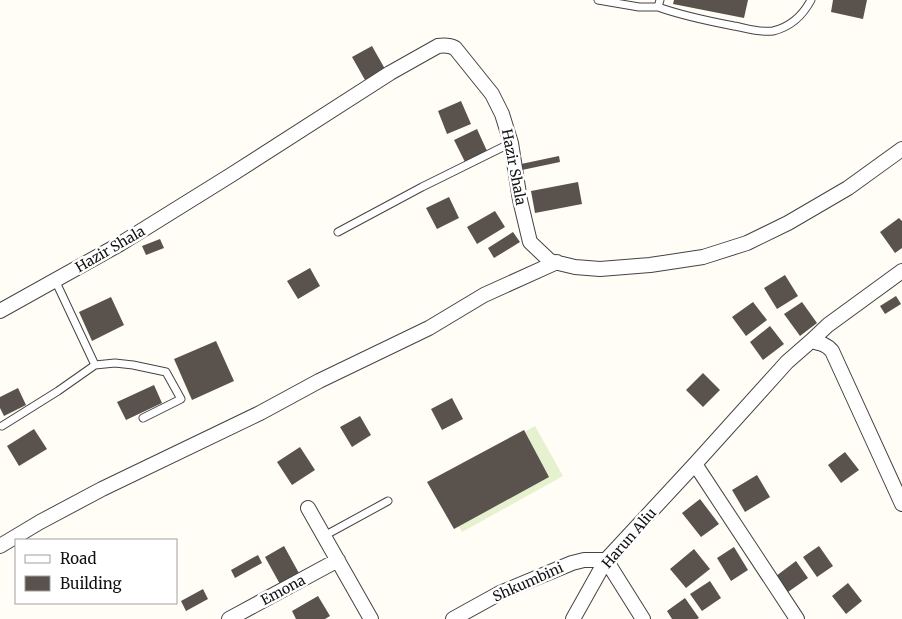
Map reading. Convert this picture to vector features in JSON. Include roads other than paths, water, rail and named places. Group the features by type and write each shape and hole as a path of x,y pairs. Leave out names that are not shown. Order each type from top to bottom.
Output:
{"street":[{"name":"Hazir Shala","path":"0,311 120,244 232,175 390,73 438,46 450,45 455,48 492,94 502,114 511,143 520,200 530,242 550,260 575,266 600,269 650,265 703,257 747,243 788,223 848,188 902,149"},
{"path":"0,546 102,489 260,413 318,381 429,328 484,295 557,262"},
{"name":"Harun Aliu","path":"573,619 606,560 787,362 828,325 902,271"},
{"path":"811,341 828,346 832,351 902,504"},
{"path":"695,464 797,619"},
{"path":"308,508 371,619"},
{"name":"Emona","path":"229,619 338,560"},
{"name":"Shkumbini","path":"453,619 500,593 572,563 584,560 606,560"},
{"path":"606,560 643,619"}],"lane":[{"path":"598,0 639,8 659,3 688,17 772,31 796,20 811,0"},
{"path":"338,232 422,187 511,143"},
{"path":"55,280 96,365"},
{"path":"2,426 58,392 96,365 115,363 166,372 181,399 143,418"},
{"path":"324,536 388,500"}]}
